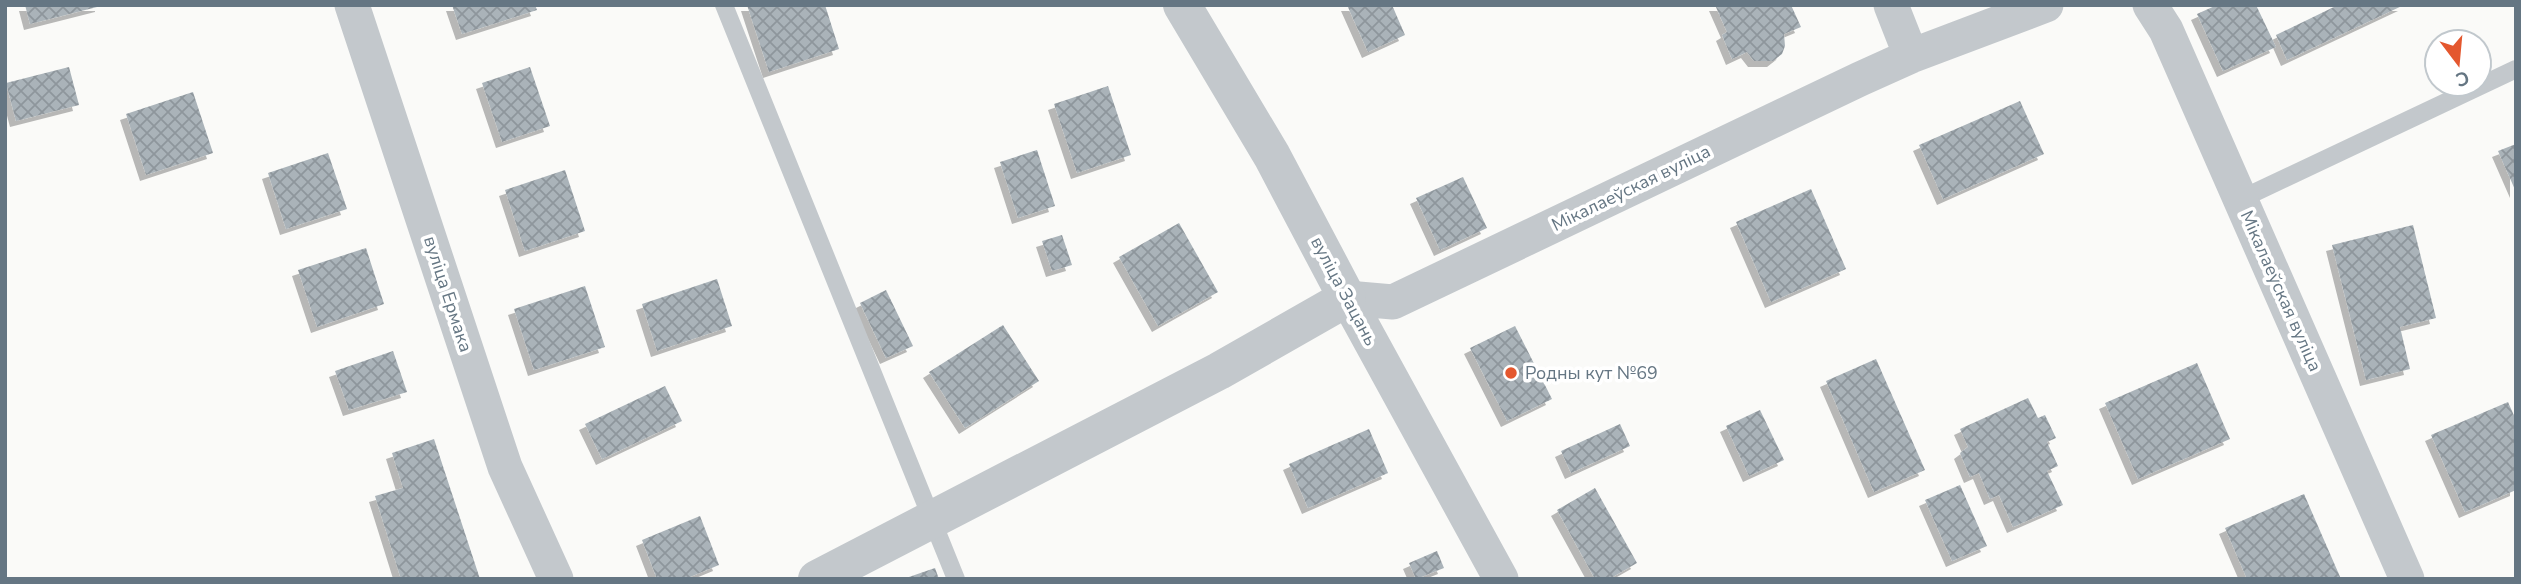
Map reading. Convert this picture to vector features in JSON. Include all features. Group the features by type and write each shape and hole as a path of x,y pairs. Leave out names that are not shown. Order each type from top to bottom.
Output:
{"street":[{"name":"вуліца Ермака","path":"352,5 505,467 556,579"},
{"name":"вуліца Зацань","path":"1182,5 1272,156 1501,579"},
{"path":"1891,5 1911,56"},
{"name":"Мікалаеўская вуліца","path":"1347,298 1393,302 1911,56 2046,5"},
{"name":"Мікалаеўская вуліца","path":"2150,5 2166,30 2407,579"},
{"path":"817,579 1219,370 1347,298"}],"lane":[{"path":"724,5 956,579"},
{"path":"2241,199 2516,69"}],"building":[{"path":"25,5 101,5 101,6 30,24"},
{"path":"452,5 535,5 537,10 462,34"},
{"path":"747,5 825,5 839,49 769,72"},
{"path":"1347,5 1392,5 1405,35 1368,52"},
{"path":"1715,5 1791,5 1801,27 1784,34 1785,46 1782,54 1773,61 1754,61 1747,52 1732,59 1722,35 1727,32"},
{"path":"2217,5 2256,5 2276,47 2223,71 2197,14"},
{"path":"2338,5 2404,5 2287,60 2276,35"},
{"path":"69,67 79,105 16,121 6,83"},
{"path":"530,67 550,126 502,142 482,83"},
{"path":"1108,86 1131,155 1077,173 1054,104"},
{"path":"193,92 213,153 146,175 126,114"},
{"path":"2020,101 2044,154 1943,199 1919,145"},
{"path":"2516,144 2516,192 2498,151"},
{"path":"1037,150 1055,206 1018,218 1000,162"},
{"path":"328,153 347,209 286,229 268,173"},
{"path":"565,170 585,231 525,251 505,190"},
{"path":"1463,177 1487,228 1440,250 1416,198"},
{"path":"1811,189 1846,269 1771,302 1736,222"},
{"path":"1179,223 1218,292 1158,326 1119,257"},
{"path":"2413,225 2436,318 2400,327 2410,369 2366,380 2332,245"},
{"path":"1062,235 1072,265 1052,271 1042,241"},
{"path":"366,248 384,304 317,327 298,270"},
{"path":"717,279 732,326 657,351 642,304"},
{"path":"585,286 605,347 534,370 514,309"},
{"path":"886,290 913,346 886,358 860,303"},
{"path":"1003,325 1039,381 965,428 929,372"},
{"name":"Родны кут №69","path":"1515,326 1552,399 1507,421 1470,348"},
{"path":"393,351 407,392 349,410 335,371"},
{"path":"1876,359 1925,470 1874,492 1826,381"},
{"path":"2197,363 2230,439 2138,479 2105,403"},
{"path":"665,386 682,421 602,459 585,424"},
{"path":"2028,398 2038,418 2045,415 2056,438 2047,442 2058,466 2047,471 2063,505 2013,527 1999,495 1990,499 1979,473 1970,477 1960,453 1968,447 1960,429"},
{"path":"2508,402 2516,420 2516,490 2465,512 2431,435"},
{"path":"1760,410 1784,460 1749,476 1726,426"},
{"path":"1620,424 1630,446 1571,473 1561,451"},
{"path":"1369,429 1388,473 1308,508 1289,464"},
{"path":"434,439 480,579 401,579 375,496 403,488 392,453"},
{"path":"1960,485 1987,546 1952,561 1925,500"},
{"path":"1595,488 1637,563 1609,579 1595,579 1557,510"},
{"path":"2304,494 2341,579 2247,579 2225,528"},
{"path":"700,516 719,565 685,579 657,579 642,540"},
{"path":"1437,551 1444,568 1416,579 1409,563"},
{"path":"935,568 939,579 906,579 906,578"}],"place":[{"name":"Родны кут №69","path":"1511,373"}]}
